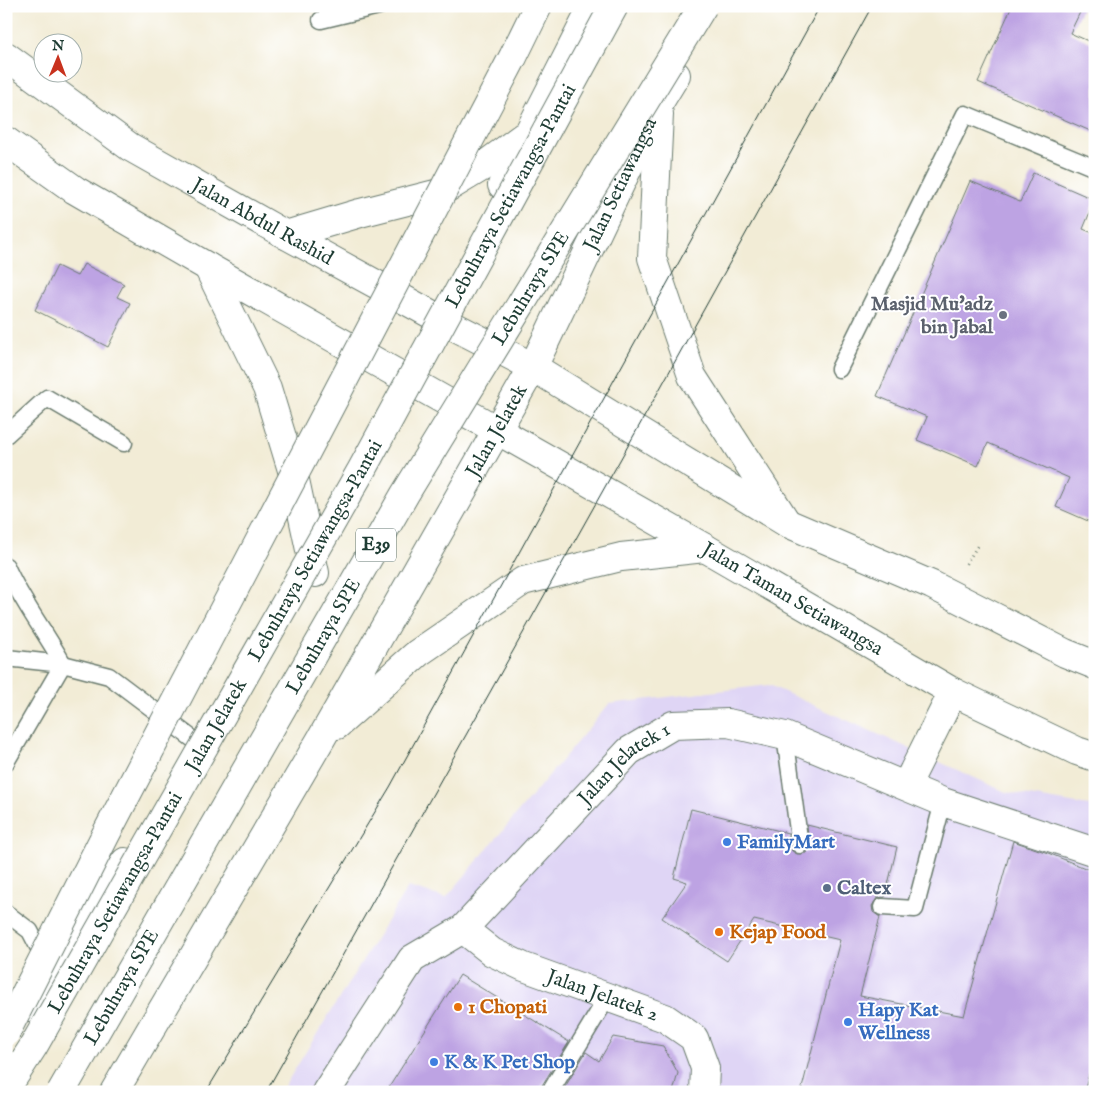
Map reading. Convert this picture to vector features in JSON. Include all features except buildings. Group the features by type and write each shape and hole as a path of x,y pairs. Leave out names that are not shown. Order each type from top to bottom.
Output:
{"main road":[{"path":"6,1032 105,836 514,57 538,6"},
{"path":"438,318 528,133 594,6"},
{"name":"Lebuhraya Setiawangsa–Pantai","path":"6,1089 33,1047 362,469 614,6"},
{"name":"Lebuhraya SPE","path":"61,1092 405,494 702,6"},
{"name":"Jalan Setiawangsa","path":"533,367 659,103 715,6"},
{"name":"Jalan Abdul Rashid","path":"7,60 130,147 438,318 533,367"},
{"path":"659,103 652,258 692,376 787,523"},
{"path":"286,235 360,213 439,193 482,167 528,133"},
{"path":"6,141 75,190 497,429"},
{"path":"208,267 267,388 295,480 315,572"},
{"name":"Jalan Jelatek","path":"6,1037 52,973 315,572 419,386 438,318"},
{"path":"533,367 787,523 932,585 1065,652 1095,665"},
{"name":"Jalan Jelatek","path":"114,1092 321,739 533,367"},
{"name":"Jalan Taman Setiawangsa","path":"497,429 953,692 1077,751 1095,757"},
{"path":"321,739 418,653 523,581 621,557 705,548"},
{"path":"906,786 953,692"},
{"name":"Jalan Jelatek 1","path":"326,1092 412,959 463,929 630,751 673,725 728,723 786,736 943,802 1095,852"},
{"name":"Jalan Jelatek 2","path":"463,929 492,952 524,967 665,1018 694,1038 705,1068 704,1092"}],"lane":[{"path":"321,20 379,6"},
{"path":"839,369 966,114 1095,168"},
{"path":"6,435 47,398 124,443"},
{"path":"6,566 14,584 63,664"},
{"path":"6,658 63,664 109,676 202,746"},
{"path":"6,762 63,664"},
{"path":"786,736 800,845"},
{"path":"882,907 915,909 943,802"},
{"path":"6,913 30,931 52,973"},
{"path":"550,1092 607,998"}],"path":[{"path":"966,564 978,544"}],"shaded area":[{"path":"769,685 1006,792 1095,807 1095,1092 281,1092 408,887 446,898 609,704"}],"tram line":[{"path":"206,1092 390,787 820,6"},
{"path":"266,1092 872,6"}],"place":[{"name":"Masjid Mu'adz bin Jabal","path":"1003,315"},
{"name":"FamilyMart","path":"727,842"},
{"name":"Caltex","path":"827,888"},
{"name":"Kejap Food","path":"719,932"},
{"name":"1 Chopati","path":"458,1007"},
{"name":"Hapy Kat Wellness","path":"848,1022"},
{"name":"K & K Pet Shop","path":"434,1062"}]}
